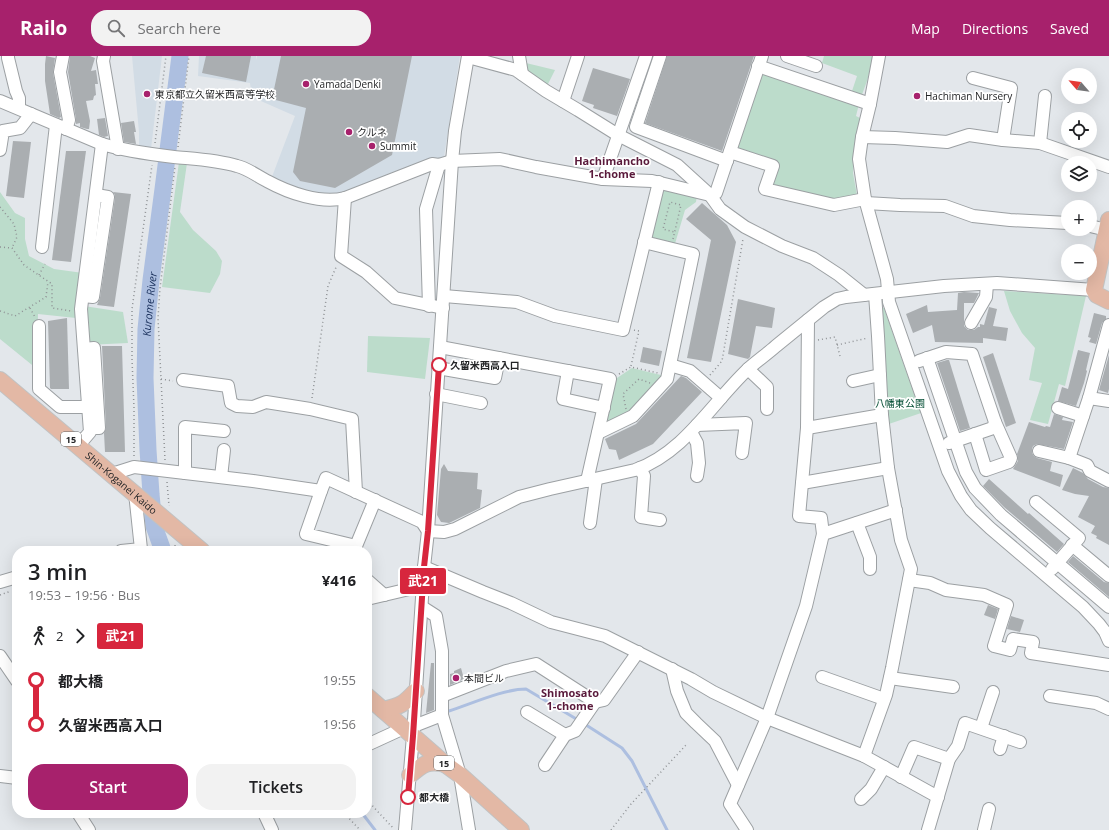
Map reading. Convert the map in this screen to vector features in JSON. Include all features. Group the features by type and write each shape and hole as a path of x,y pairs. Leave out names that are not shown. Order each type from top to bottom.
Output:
{"main road":[{"path":"1108,225 1106,252 1094,290 1097,295 1109,301"},
{"name":"Shin-Koganei Kaido","path":"0,380 170,524"},
{"name":"15","path":"170,524 196,546"},
{"path":"383,710 406,702 416,691"},
{"name":"15","path":"372,700 410,730 446,764 522,830"},
{"path":"410,775 418,768 426,764 434,762 446,764"}],"street":[{"path":"42,247 61,127 69,120 60,72 63,56"},
{"path":"104,56 103,61 118,149"},
{"path":"405,830 410,775 410,730 416,691 422,586 428,531 452,161 456,122 468,56 516,70 545,90 618,135 677,165 713,194 720,209 745,227 782,246 813,258 869,295 878,336 882,415 888,468 900,540 911,569 890,678 864,756"},
{"path":"519,56 522,74"},
{"path":"563,101 578,56"},
{"path":"603,179 646,56"},
{"path":"660,56 636,127 729,156 773,166 765,189 834,205 866,201 900,205 945,206 973,216 1010,220 1061,222"},
{"path":"786,56 817,61 810,83"},
{"path":"879,56 862,137 859,160 866,201 887,279 889,302 948,471 961,496 971,510 1083,607 1099,624 1109,641"},
{"path":"713,194 729,156 760,61 810,83 870,104"},
{"path":"6,62 20,98 19,108"},
{"path":"973,78 1011,88 1003,140"},
{"path":"1040,142 1045,96"},
{"path":"0,101 102,144 118,149 238,166 278,187 319,199 337,200 345,198 432,164 438,166 452,161 500,159 603,179 659,182 713,194"},
{"path":"0,150 3,131 20,128 31,114"},
{"path":"862,137 947,142 969,135 1003,140 1040,142 1109,167"},
{"path":"78,446 90,432 81,313 102,144"},
{"path":"429,306 426,209 438,166"},
{"path":"444,296 517,302 555,316 623,330 659,182"},
{"path":"345,198 341,256 366,272 395,298 443,308"},
{"path":"1097,226 1108,225"},
{"path":"598,433 633,416 667,379 693,254 644,242"},
{"path":"971,323 986,297 987,284"},
{"path":"428,531 444,532 455,529 519,497 640,468 662,457 694,428 748,368 824,307 837,299 944,286 987,284 1094,290"},
{"path":"37,320 39,389 60,407 88,407"},
{"path":"747,830 730,804 767,718 806,606 823,534 821,518 799,516 807,428 808,320"},
{"path":"1069,458 1089,398 1104,361 1109,325"},
{"path":"440,346 610,379 598,433 591,480 590,523"},
{"path":"84,349 94,348 99,428 90,428"},
{"path":"910,364 946,352 972,354 996,422 1011,458 1009,462 986,470 975,434"},
{"path":"438,368 495,378 499,358"},
{"path":"927,358 966,472 975,488 1001,515 1109,607"},
{"path":"748,368 767,387 767,409"},
{"path":"669,370 690,371 721,398"},
{"path":"568,371 563,399 604,408"},
{"path":"853,381 880,375"},
{"path":"183,380 228,386 231,403 237,406 253,407 266,402 310,409 352,419 356,492"},
{"path":"436,394 481,403"},
{"path":"1089,398 1109,401"},
{"path":"1058,408 1083,416"},
{"path":"807,428 882,415"},
{"path":"939,447 993,428 996,422"},
{"path":"694,428 746,423 742,453"},
{"path":"185,473 185,427 224,431"},
{"path":"694,428 699,463 697,476"},
{"path":"221,477 224,450"},
{"path":"1039,451 1069,458 1087,465 1090,471 1109,481"},
{"path":"112,474 134,467 321,491"},
{"path":"640,468 644,476 641,518 660,520"},
{"path":"802,483 888,468"},
{"path":"975,488 990,468"},
{"path":"349,546 306,534 326,478 422,522 428,531"},
{"path":"138,496 141,546"},
{"path":"357,546 375,500"},
{"path":"1036,502 1079,538 1046,576"},
{"path":"823,534 896,510"},
{"path":"990,528 1001,515"},
{"path":"857,522 870,557 870,569"},
{"path":"1072,545 1109,576"},
{"path":"424,567 511,603 551,622 605,636 767,718 864,756 938,797"},
{"path":"0,582 12,578"},
{"path":"909,580 930,583 946,590 984,595 1007,604 994,646 1010,650 1013,639 1033,642 1031,653 1109,665"},
{"path":"372,584 384,595"},
{"path":"372,598 422,586"},
{"path":"422,607 436,616 442,651 442,715 460,775 469,830"},
{"path":"545,765 565,735 575,731 596,702 604,700 638,652"},
{"path":"0,656 12,674"},
{"path":"1064,670 1066,658"},
{"path":"442,696 506,671 536,664 596,702"},
{"path":"672,669 677,691 686,713 715,741 738,785"},
{"path":"822,677 884,698"},
{"path":"890,678 953,687"},
{"path":"981,728 993,692"},
{"path":"1050,696 1096,703 1109,709"},
{"path":"527,712 565,735"},
{"path":"372,743 410,730 442,715"},
{"path":"928,830 949,759 958,746 966,723 1020,742"},
{"path":"1000,748 1004,736"},
{"path":"901,777 914,747 949,759"},
{"path":"861,799 871,789 884,767"},
{"path":"0,776 12,777"},
{"path":"984,830 989,809"},
{"path":"81,818 89,830"},
{"path":"266,818 272,830"}],"path":[{"path":"134,467 132,309 166,56"},
{"path":"175,546 170,524 164,471 159,311 160,288 175,157 189,56"},
{"path":"670,248 674,232 681,204 670,202 663,230 674,232"},
{"path":"0,207 14,224 17,237 12,248"},
{"path":"704,383 722,361 745,227"},
{"path":"0,247 12,248"},
{"path":"12,248 24,265 52,284 52,308 81,313"},
{"path":"310,409 328,286 341,256"},
{"path":"39,275 46,264"},
{"path":"0,311 15,316 30,307 46,297 48,282"},
{"path":"30,307 37,320"},
{"path":"624,327 639,331 631,367"},
{"path":"837,345 878,336"},
{"path":"808,341 835,337 840,356"},
{"path":"610,379 631,367 669,370"},
{"path":"160,379 183,380"},
{"path":"627,419 623,394 638,379 651,383"},
{"path":"0,595 11,590"},
{"path":"611,830 631,804 687,744"},
{"path":"372,805 395,830"},
{"path":"349,818 360,830"}],"shaded area":[{"name":"東京都立久留米西高等学校","path":"132,56 162,56 151,149 139,148 139,132"},
{"path":"199,56 256,56 256,60 257,56 460,56 444,157 433,160 334,200 270,182 295,116 252,97 250,83 198,76"}],"green space":[{"path":"824,56 872,56 873,59 856,116 860,118 854,154 853,173 858,201 840,204 766,190 772,166 731,152 758,66 850,97 857,76 822,63"},
{"path":"526,63 555,70 545,90 531,80"},
{"path":"179,162 187,163 180,212 193,230 216,251 222,261 220,274 210,293 162,287"},
{"path":"662,187 697,195 696,202 685,210 674,247 648,241"},
{"path":"0,192 15,213 25,218 25,239 29,256 54,269 83,273 76,318 38,314 37,369 0,339"},
{"path":"1004,291 1086,296 1065,386 1059,384 1048,424 1030,420 1042,383 1029,380 1035,348 1022,333 1010,311"},
{"path":"84,306 123,312 128,343 86,345"},
{"name":"八幡東公園","path":"878,308 884,308 921,413 886,425"},
{"path":"368,336 430,338 425,379 367,372"},
{"path":"632,368 665,376 632,415 602,429 614,380"}],"building":[{"path":"46,56 55,58 53,73 61,117 59,118 50,114 45,81"},
{"path":"70,56 90,56 95,58 91,71 96,70 98,84 95,84 96,95 94,96 93,100 86,101 90,121 89,129 80,127 80,123 76,124 68,72"},
{"path":"206,56 251,56 246,82 202,73"},
{"name":"クルネ","path":"281,56 412,56 392,155 335,188 300,181 293,172 306,108 272,99"},
{"path":"667,56 754,56 722,151 645,123"},
{"path":"593,68 630,79 617,116 593,108 594,105 582,101"},
{"path":"105,118 108,136 104,137 99,135 97,119"},
{"path":"134,121 136,144 124,142 121,123"},
{"path":"13,141 31,142 24,198 6,196"},
{"path":"66,151 86,151 71,262 52,260"},
{"path":"113,192 131,194 114,307 97,305 100,298 115,198"},
{"path":"702,203 727,225 736,242 711,362 687,358 711,240 686,219"},
{"path":"958,293 979,293 974,303 964,303 964,326 968,330 974,330 980,327 980,324 984,325 989,307 997,309 993,326 1008,328 1006,341 983,338 983,343 935,342 932,325 913,333 906,314 927,305 928,312 957,310"},
{"path":"738,299 775,308 772,328 756,326 750,357 748,359 728,354"},
{"path":"1094,313 1106,316 1106,319 1102,323 1096,344 1089,342 1091,338 1088,337"},
{"path":"67,318 69,389 51,389 48,321"},
{"path":"102,346 122,346 125,452 105,452 104,433 106,428"},
{"path":"643,347 662,351 659,366 640,362"},
{"path":"1078,350 1090,353 1084,383 1076,406 1058,401 1062,387 1068,389"},
{"path":"993,353 1016,423 1006,427 983,357"},
{"path":"1109,355 1109,389 1108,393 1099,390"},
{"path":"949,360 970,428 960,431 937,363"},
{"path":"681,376 686,378 702,392 653,444 619,460 616,450 609,449 605,439 636,424"},
{"path":"1054,414 1063,417 1062,420 1073,422 1064,449 1037,444 1033,446 1032,453 1037,458 1052,462 1050,471 1063,475 1060,487 1013,469 1018,461 1017,454 1029,422 1050,427"},
{"path":"444,464 448,471 478,473 477,489 482,490 480,508 449,523 441,522 437,515 441,469"},
{"path":"1073,468 1083,473 1088,479 1103,487 1109,488 1109,545 1096,538 1097,536 1091,533 1095,526 1078,517 1089,496 1062,490"},
{"path":"989,479 1064,544 1057,552 1004,507 983,486"},
{"path":"1073,556 1104,582 1109,583 1109,597 1068,562"},
{"path":"988,605 998,609 995,619 984,615"},
{"path":"1011,616 1024,620 1020,632 1007,629"},
{"path":"431,663 434,663 434,710 426,713"},
{"name":"本間ビル","path":"461,668 464,679 450,685 450,674"}],"waterway":[{"name":"Kurome River","path":"161,546 154,526 151,494 145,378 146,329 180,56"},
{"path":"449,711 508,691 526,689 578,720"},
{"path":"583,723 622,748 632,761 667,830"},
{"name":"Kurome River","path":"366,818 375,830"}],"bus line":[{"name":"武21","path":"408,797 439,365"}],"place":[{"name":"Yamada Denki","path":"306,84"},
{"name":"東京都立久留米西高等学校","path":"147,94"},
{"name":"Hachiman Nursery","path":"917,96"},
{"name":"クルネ","path":"349,132"},
{"name":"Summit","path":"372,146"},
{"name":"久留米西高入口","path":"439,365"},
{"name":"本間ビル","path":"456,678"},
{"name":"都大橋","path":"408,797"}],"district":[{"name":"Hachimancho 1-chome","path":"612,166"},
{"name":"Shimosato 1-chome","path":"570,698"}]}
